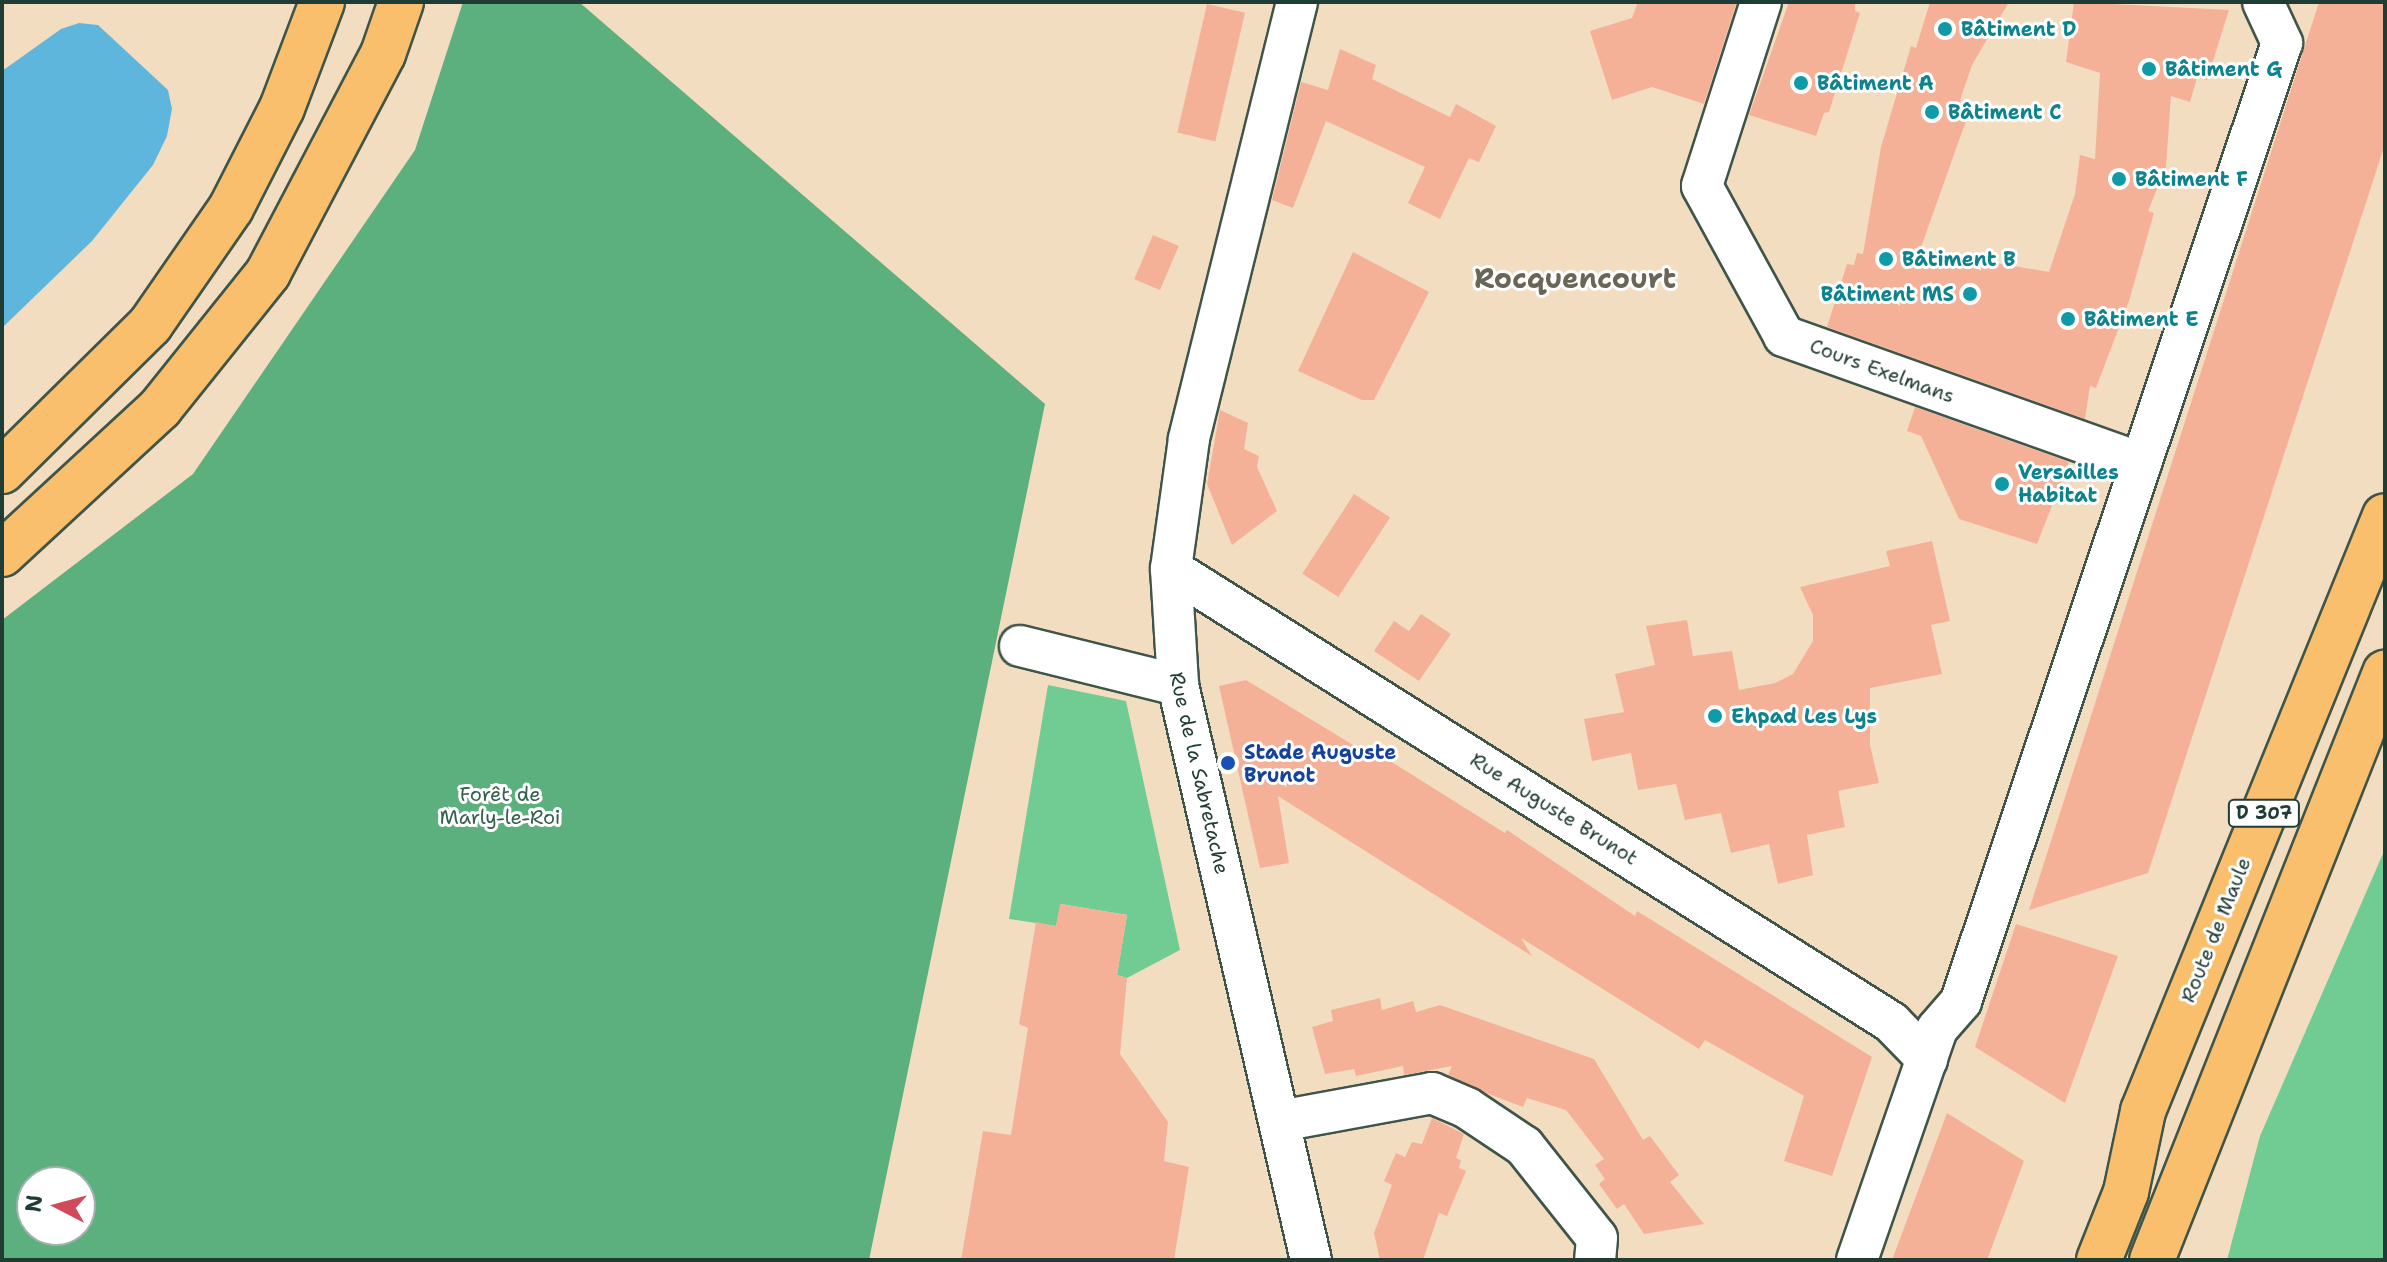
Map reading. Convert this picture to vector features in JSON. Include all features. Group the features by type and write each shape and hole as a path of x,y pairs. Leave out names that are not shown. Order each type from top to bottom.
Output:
{"main road":[{"path":"2,471 150,325 231,208 309,22 322,2"},
{"path":"2,554 160,408 268,273 383,54 401,2"},
{"name":"Route de Maule","path":"2099,1260 2126,1192 2143,1111 2385,516"},
{"name":"D 307","path":"2152,1260 2385,673"},
{"path":"2067,1260 2105,1172 2143,1111"}],"street":[{"name":"Rue de la Sabretache","path":"1297,2 1189,439 1171,569 1178,685 1311,1260"},
{"name":"Cours Exelmans","path":"1761,2 1702,186 1784,336 2141,463"},
{"path":"1857,1260 1937,1029 1961,1001 2282,43 2265,4"},
{"name":"Rue Auguste Brunot","path":"1171,569 1891,1022 1927,1059"},
{"path":"1020,646 1178,685"},
{"path":"1280,1121 1432,1093 1467,1108 1524,1146 1597,1238 1595,1260"}],"green space":[{"name":"Forêt de Marly-le-Roi","path":"463,2 579,2 1045,404 869,1260 2,1260 2,620 193,474 415,150"},
{"path":"1048,685 1126,701 1180,950 1127,978 1117,975 1127,915 1061,904 1056,926 1009,919"},
{"path":"2385,849 2385,1260 2227,1260 2260,1136"}],"water":[{"path":"79,23 98,25 168,90 172,109 167,136 153,165 92,241 2,328 2,71 61,29"}],"building":[{"path":"1638,2 1736,4 1704,104 1652,87 1612,100 1590,31 1632,18"},
{"name":"Bâtiment A","path":"1789,2 1855,2 1855,11 1860,13 1829,112 1824,113 1816,136 1749,115"},
{"path":"1930,2 2009,2 1972,65 1960,100 1972,104 1920,250 2049,272 2075,194 2080,155 2095,159 2100,73 2066,62 2074,2 2229,10 2207,80 2197,78 2190,102 2171,96 2166,167 2148,211 2154,213 2129,301 2096,388 2090,386 2085,419 1827,327 1847,264 1854,265 1857,253 1863,254 1881,147 1911,46 1916,48"},
{"path":"2319,2 2385,2 2385,144 2148,873 2029,910"},
{"path":"1207,4 1245,13 1215,141 1177,133"},
{"path":"1340,49 1376,65 1372,79 1450,117 1456,104 1496,126 1479,162 1469,158 1440,219 1408,203 1425,167 1326,121 1293,208 1272,200 1301,82 1328,90"},
{"path":"1153,235 1179,246 1160,290 1134,279"},
{"path":"1353,252 1429,292 1374,400 1362,400 1298,371"},
{"name":"Versailles Habitat","path":"1915,407 2069,462 2037,544 1959,519 1921,436 1907,431"},
{"path":"1220,410 1248,423 1244,449 1259,456 1257,467 1277,511 1232,545 1207,484"},
{"path":"1354,494 1390,517 1338,597 1302,574"},
{"name":"Ehpad Les Lys","path":"1932,541 1950,621 1931,625 1942,674 1870,688 1870,745 1879,783 1838,791 1845,827 1807,835 1813,875 1778,884 1769,844 1731,853 1721,813 1685,820 1676,784 1638,790 1631,753 1592,761 1584,719 1624,712 1615,674 1655,665 1646,626 1687,620 1693,656 1732,651 1739,690 1775,683 1793,674 1813,641 1813,615 1800,587 1890,566 1886,551"},
{"path":"1421,614 1451,634 1419,681 1374,651 1394,621 1409,631"},
{"path":"1246,680 1368,754 1371,749 1505,833 1507,830 1635,916 1637,911 1872,1057 1832,1176 1784,1161 1804,1096 1705,1040 1699,1049 1521,938 1532,956 1278,796 1289,863 1260,868 1219,686"},
{"path":"1060,904 1127,915 1117,975 1127,978 1120,1054 1168,1122 1164,1161 1189,1167 1174,1260 961,1260 983,1131 1011,1135 1028,1028 1019,1024 1036,922 1056,926"},
{"path":"2016,924 2118,956 2065,1103 1975,1047"},
{"path":"1380,998 1382,1010 1413,1001 1416,1012 1440,1005 1594,1059 1643,1140 1650,1136 1679,1175 1670,1182 1704,1224 1644,1234 1624,1204 1617,1209 1599,1184 1605,1179 1595,1165 1604,1159 1566,1110 1527,1098 1523,1107 1486,1093 1448,1075 1452,1066 1404,1075 1403,1066 1356,1076 1354,1069 1325,1074 1312,1027 1333,1021 1331,1010"},
{"path":"1947,1113 2024,1161 1987,1260 1892,1260"},
{"path":"1432,1118 1464,1134 1456,1158 1461,1160 1459,1168 1466,1171 1447,1216 1439,1213 1423,1260 1380,1260 1374,1233 1392,1185 1384,1181 1396,1153 1405,1157 1412,1142 1422,1144"}],"place":[{"name":"Bâtiment D","path":"1945,29"},
{"name":"Bâtiment G","path":"2149,69"},
{"name":"Bâtiment A","path":"1801,83"},
{"name":"Bâtiment C","path":"1932,112"},
{"name":"Bâtiment F","path":"2119,179"},
{"name":"Bâtiment B","path":"1886,259"},
{"name":"Bâtiment MS","path":"1970,294"},
{"name":"Bâtiment E","path":"2068,319"},
{"name":"Versailles Habitat","path":"2002,484"},
{"name":"Ehpad Les Lys","path":"1715,716"},
{"name":"Stade Auguste Brunot","path":"1228,763"}],"district":[{"name":"Rocquencourt","path":"1575,278"}]}
